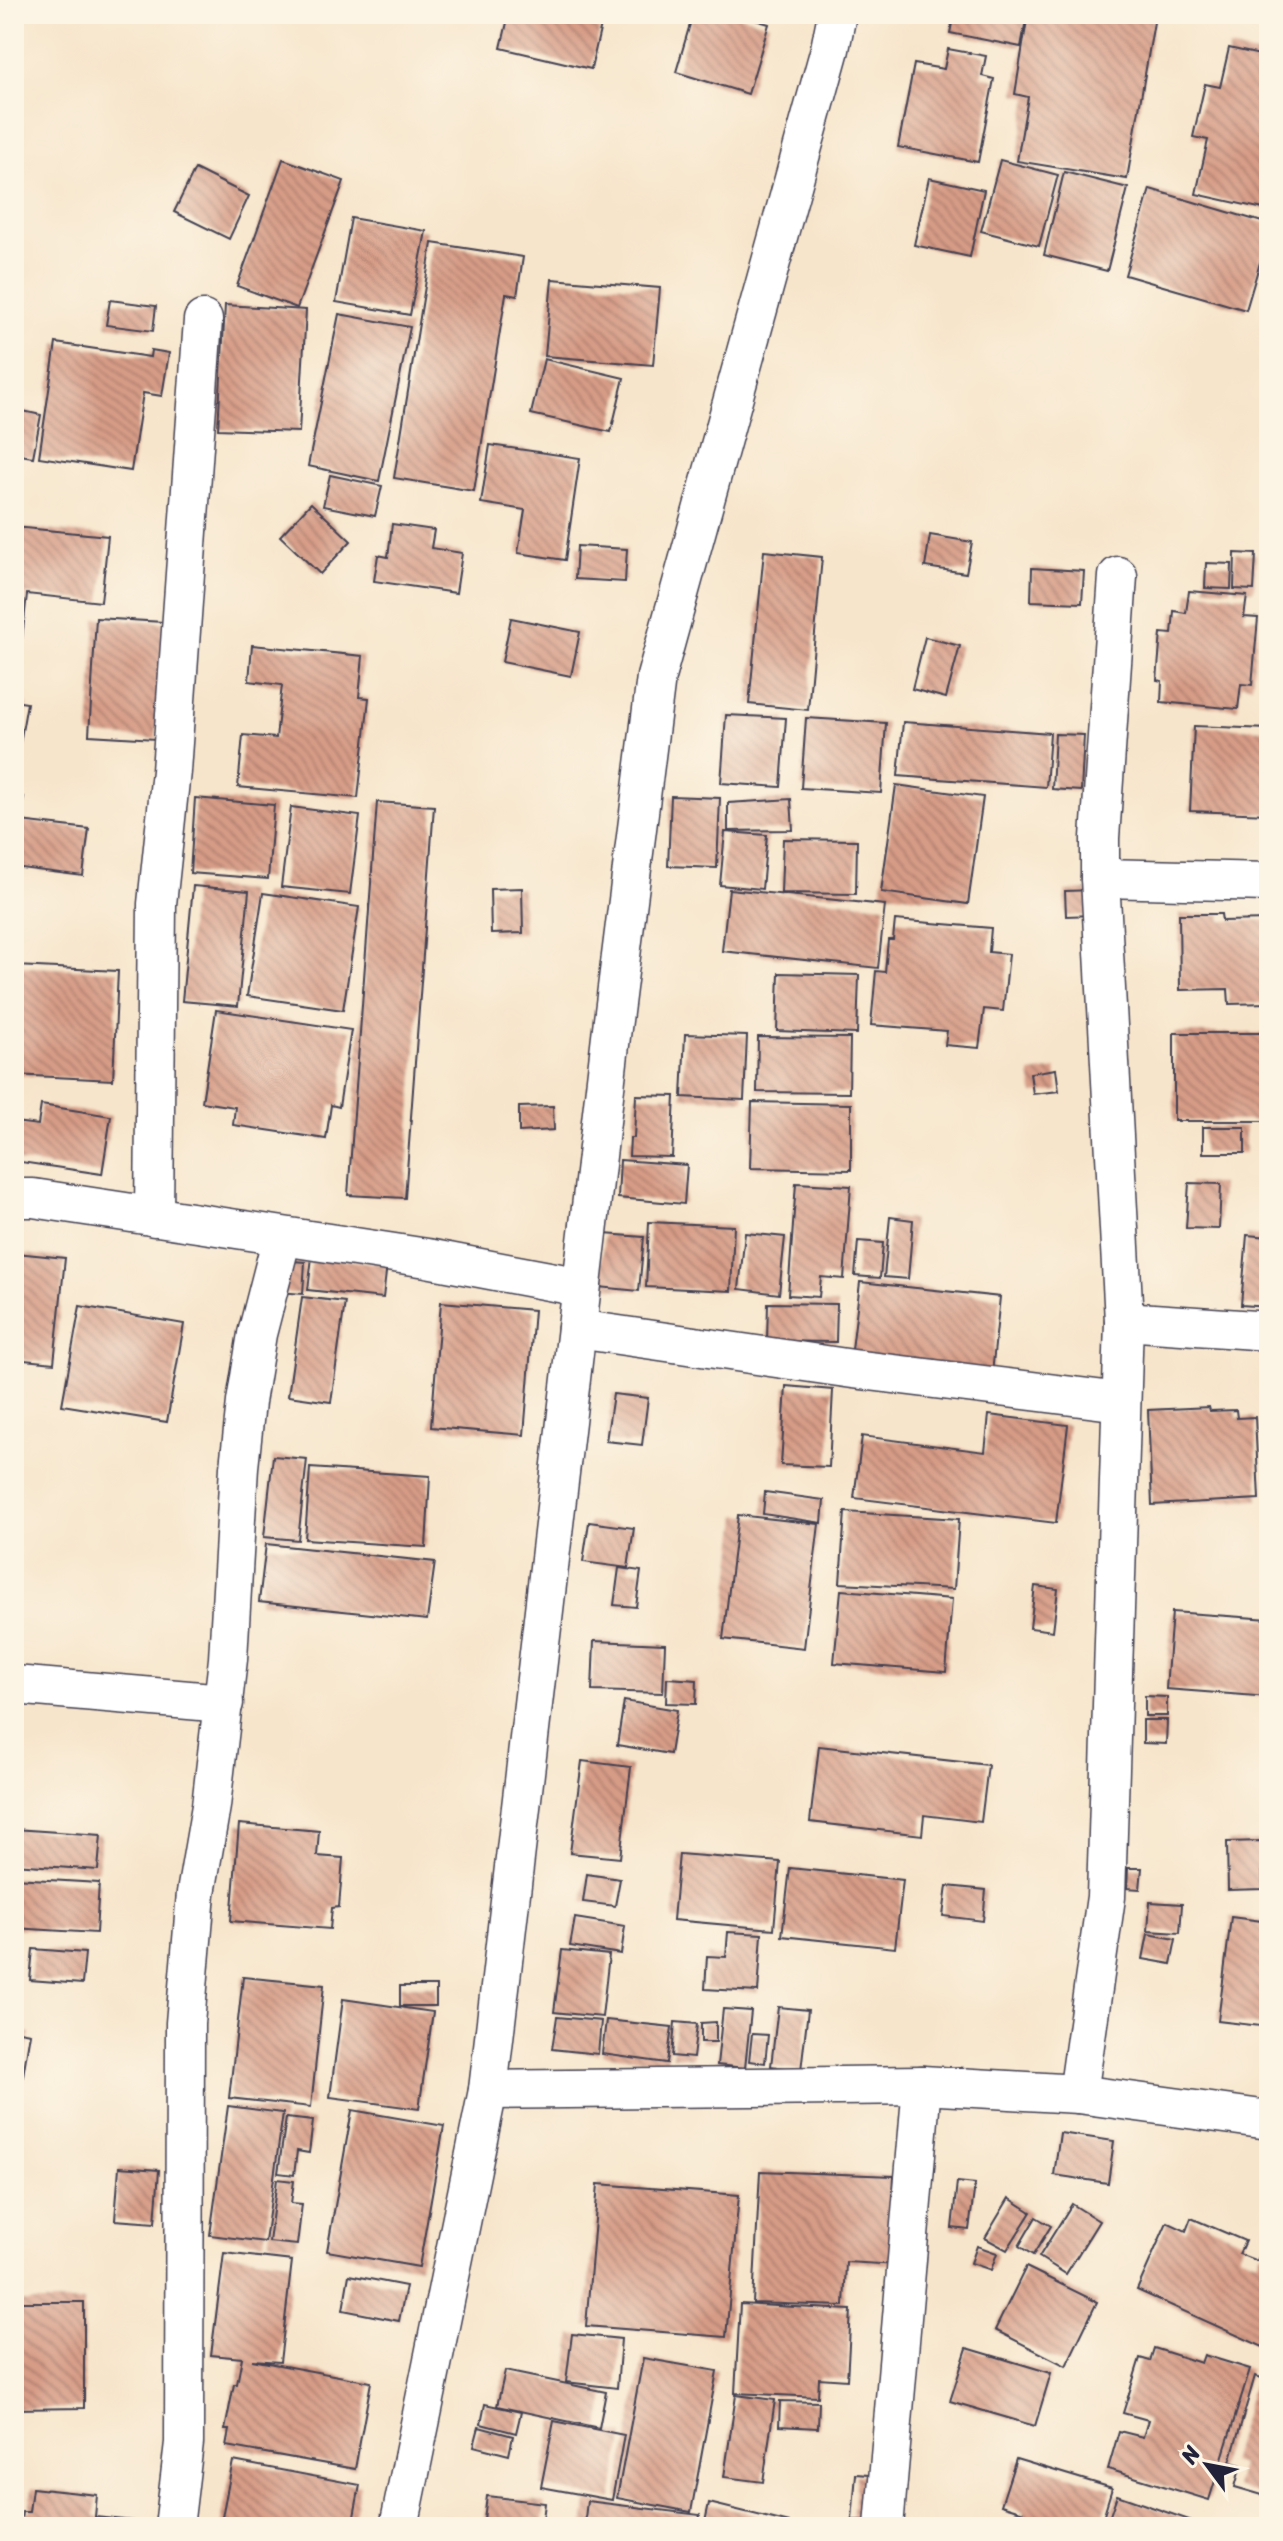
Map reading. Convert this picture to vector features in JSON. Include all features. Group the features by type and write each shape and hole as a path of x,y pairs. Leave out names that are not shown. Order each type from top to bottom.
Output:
{"street":[{"path":"399,2527 488,2090 581,1287 656,677 830,49 837,14"},
{"path":"154,1217 157,904 171,771 203,320"},
{"path":"1078,2094 1106,1897 1124,1321 1100,878 1118,576"},
{"path":"1100,878 1269,882"},
{"path":"14,1198 33,1198 427,1258 581,1287"},
{"path":"174,2527 184,2443 185,2023 196,1893 224,1703 246,1402 257,1334 282,1237"},
{"path":"1124,1321 1269,1331"},
{"path":"577,1329 853,1369 1121,1402"},
{"path":"14,1685 224,1703"},
{"path":"488,2090 922,2085 1078,2094 1269,2120"},
{"path":"884,2527 922,2085"}],"building":[{"path":"509,14 568,14 598,21 580,14 609,14 606,22 602,21 591,69 501,48"},
{"path":"693,14 735,14 769,24 748,94 676,72"},
{"path":"954,14 1027,14 1021,47 950,33"},
{"path":"1028,14 1155,16 1127,179 1017,161 1028,97 1015,94"},
{"path":"1229,48 1269,57 1268,210 1196,194 1208,140 1193,137 1205,84 1220,87"},
{"path":"948,49 986,56 982,76 994,79 978,162 898,147 914,64 944,69"},
{"path":"283,159 344,181 297,308 237,286"},
{"path":"1000,160 1058,175 1039,246 981,231"},
{"path":"195,169 249,196 229,239 174,212"},
{"path":"1064,172 1128,188 1107,271 1044,255"},
{"path":"929,178 984,190 970,257 914,245"},
{"path":"1150,189 1269,224 1246,310 1125,275"},
{"path":"351,218 426,231 410,315 336,302"},
{"path":"432,243 523,257 517,296 506,294 474,491 394,478"},
{"path":"552,279 660,288 653,365 545,356"},
{"path":"110,300 156,306 153,331 106,325"},
{"path":"225,305 306,310 299,432 218,429"},
{"path":"339,314 410,327 379,481 308,466"},
{"path":"56,343 150,357 151,350 169,353 162,396 143,393 131,471 39,457"},
{"path":"544,359 624,378 611,432 531,414"},
{"path":"14,409 41,415 33,457 14,454"},
{"path":"490,445 580,458 565,560 518,553 525,510 481,503"},
{"path":"330,475 382,486 375,516 323,506"},
{"path":"311,503 351,541 320,574 280,536"},
{"path":"392,524 434,530 431,548 462,553 456,593 374,581 378,555 388,557"},
{"path":"14,527 108,536 101,602 27,594 16,693 14,693"},
{"path":"930,535 972,542 966,573 925,567"},
{"path":"577,546 627,549 625,582 575,579"},
{"path":"764,551 822,557 808,710 749,704"},
{"path":"1235,553 1256,554 1254,590 1234,589"},
{"path":"1206,563 1232,564 1231,589 1205,588"},
{"path":"1032,568 1084,571 1082,603 1031,601"},
{"path":"1189,591 1247,596 1244,617 1258,618 1252,685 1241,684 1238,709 1161,702 1162,681 1157,680 1161,633 1172,634 1174,611 1186,613"},
{"path":"96,618 163,622 156,739 89,735"},
{"path":"511,618 580,632 571,676 502,662"},
{"path":"925,637 960,646 946,698 912,689"},
{"path":"252,645 363,656 359,697 369,698 358,798 238,787 243,735 276,738 282,685 249,681"},
{"path":"14,701 27,703 16,766 14,766"},
{"path":"726,715 786,718 781,787 721,783"},
{"path":"806,718 886,723 881,793 801,788"},
{"path":"903,722 1050,733 1046,787 898,776"},
{"path":"1194,726 1269,729 1269,814 1190,811"},
{"path":"1055,734 1084,735 1081,791 1052,789"},
{"path":"896,785 983,797 968,904 881,892"},
{"path":"14,796 24,797 20,821 89,829 83,876 14,867"},
{"path":"671,796 720,798 717,868 668,866"},
{"path":"195,798 274,805 268,879 190,873"},
{"path":"791,799 793,830 728,831 728,803"},
{"path":"377,802 434,806 405,1198 348,1195"},
{"path":"291,807 360,816 350,894 281,887"},
{"path":"725,832 767,835 762,889 720,885"},
{"path":"783,839 857,840 856,894 781,893"},
{"path":"193,886 249,891 238,1006 182,1001"},
{"path":"522,888 523,933 491,934 490,889"},
{"path":"729,889 885,905 878,968 722,951"},
{"path":"1093,890 1093,915 1066,916 1065,891"},
{"path":"263,893 359,907 343,1010 247,996"},
{"path":"1179,914 1221,914 1222,921 1269,920 1269,1003 1229,1004 1228,989 1180,990"},
{"path":"895,920 991,928 989,952 1009,954 1003,1011 984,1009 979,1048 945,1045 947,1031 871,1025 876,971 885,972 888,940 893,940"},
{"path":"16,966 118,971 113,1080 14,1075"},
{"path":"779,973 859,975 857,1034 777,1031"},
{"path":"216,1010 351,1030 339,1107 331,1105 326,1139 233,1125 235,1107 202,1102"},
{"path":"1174,1033 1269,1033 1269,1121 1174,1121"},
{"path":"685,1034 747,1036 744,1100 682,1097"},
{"path":"758,1037 850,1038 849,1093 757,1092"},
{"path":"1056,1069 1059,1091 1033,1094 1030,1073"},
{"path":"636,1095 675,1096 672,1157 629,1156 630,1138 634,1138"},
{"path":"752,1102 851,1104 851,1170 750,1168"},
{"path":"41,1105 111,1116 102,1174 14,1161 14,1122 38,1125"},
{"path":"553,1106 554,1130 519,1132 519,1107"},
{"path":"1203,1127 1245,1127 1245,1153 1203,1153"},
{"path":"620,1160 687,1165 684,1204 618,1198"},
{"path":"796,1183 851,1186 844,1279 821,1277 819,1297 788,1295"},
{"path":"1189,1183 1221,1184 1219,1229 1186,1228"},
{"path":"890,1217 913,1220 908,1279 884,1277"},
{"path":"649,1222 734,1226 731,1291 646,1287"},
{"path":"745,1233 785,1237 779,1294 739,1289"},
{"path":"604,1234 644,1237 639,1291 599,1287"},
{"path":"1247,1235 1269,1237 1269,1307 1241,1305"},
{"path":"858,1241 883,1243 880,1278 855,1276"},
{"path":"16,1253 65,1258 54,1363 14,1359"},
{"path":"312,1257 387,1264 383,1298 308,1290"},
{"path":"280,1260 305,1262 303,1294 279,1292"},
{"path":"860,1282 1000,1297 992,1373 851,1358"},
{"path":"302,1297 345,1302 331,1402 288,1396"},
{"path":"441,1302 534,1310 524,1435 431,1427"},
{"path":"768,1303 837,1304 836,1342 767,1341"},
{"path":"80,1306 184,1324 167,1422 62,1405"},
{"path":"786,1386 833,1390 829,1467 781,1465"},
{"path":"613,1394 648,1398 642,1445 606,1441"},
{"path":"1209,1407 1210,1411 1236,1410 1237,1418 1255,1417 1259,1499 1152,1505 1148,1410"},
{"path":"989,1415 1068,1425 1056,1523 854,1498 862,1436 985,1452"},
{"path":"1269,1423 1269,1457 1267,1457 1264,1424"},
{"path":"273,1456 307,1459 298,1540 264,1537"},
{"path":"310,1468 430,1476 426,1547 305,1539"},
{"path":"765,1492 824,1500 822,1523 763,1514"},
{"path":"845,1512 959,1519 954,1589 840,1583"},
{"path":"738,1515 819,1524 804,1648 723,1639"},
{"path":"589,1522 634,1528 628,1568 583,1562"},
{"path":"266,1544 435,1562 427,1620 259,1602"},
{"path":"619,1568 641,1571 636,1607 614,1605"},
{"path":"1035,1586 1058,1589 1053,1631 1030,1628"},
{"path":"841,1590 952,1599 946,1672 834,1663"},
{"path":"1172,1612 1269,1619 1269,1697 1166,1689"},
{"path":"594,1641 665,1644 663,1693 592,1691"},
{"path":"667,1678 697,1680 696,1704 666,1703"},
{"path":"1145,1696 1167,1697 1167,1716 1145,1716"},
{"path":"624,1701 677,1710 670,1754 617,1745"},
{"path":"1143,1720 1167,1720 1166,1744 1143,1743"},
{"path":"819,1746 988,1765 981,1822 924,1815 922,1835 810,1822"},
{"path":"1269,1760 1269,1830 1262,1829"},
{"path":"582,1761 631,1767 620,1858 570,1853"},
{"path":"239,1824 319,1831 317,1856 343,1858 339,1907 332,1908 330,1929 231,1921"},
{"path":"14,1829 101,1835 98,1870 14,1864"},
{"path":"1262,1841 1263,1889 1228,1890 1227,1842"},
{"path":"679,1854 780,1862 774,1929 673,1920"},
{"path":"790,1868 903,1880 895,1948 782,1936"},
{"path":"1128,1868 1142,1868 1140,1889 1127,1888"},
{"path":"587,1874 620,1879 615,1906 583,1902"},
{"path":"14,1878 99,1883 96,1933 14,1928"},
{"path":"947,1886 986,1890 983,1921 943,1916"},
{"path":"1150,1902 1182,1904 1180,1933 1148,1931"},
{"path":"1231,1917 1269,1922 1269,2027 1218,2021"},
{"path":"575,1918 625,1926 621,1954 570,1946"},
{"path":"728,1932 762,1934 758,1992 705,1989 707,1956 726,1957"},
{"path":"1148,1934 1176,1939 1171,1964 1143,1959"},
{"path":"33,1949 85,1953 82,1984 30,1980"},
{"path":"562,1950 609,1955 602,2017 554,2012"},
{"path":"243,1977 324,1985 311,2107 229,2098"},
{"path":"400,1986 436,1986 436,2006 400,2006"},
{"path":"343,1999 433,2012 419,2109 330,2097"},
{"path":"778,2007 808,2010 801,2070 771,2066"},
{"path":"723,2009 751,2011 745,2068 717,2065"},
{"path":"557,2017 601,2021 598,2054 552,2049"},
{"path":"606,2020 672,2027 667,2063 602,2054"},
{"path":"675,2022 697,2024 693,2058 672,2056"},
{"path":"716,2022 716,2042 701,2042 701,2023"},
{"path":"14,2030 30,2033 16,2118 14,2118"},
{"path":"752,2034 768,2035 765,2063 749,2061"},
{"path":"228,2106 283,2113 265,2242 210,2235"},
{"path":"352,2110 444,2126 419,2267 327,2251"},
{"path":"286,2118 313,2121 309,2153 297,2151 294,2175 278,2173"},
{"path":"1060,2133 1114,2141 1108,2183 1054,2175"},
{"path":"119,2167 159,2170 155,2223 115,2220"},
{"path":"760,2171 894,2176 893,2197 901,2197 898,2265 846,2262 844,2306 753,2303"},
{"path":"277,2179 294,2181 291,2203 302,2204 297,2245 269,2242"},
{"path":"957,2182 975,2184 969,2230 952,2228"},
{"path":"598,2184 739,2195 726,2337 586,2326"},
{"path":"1009,2198 1031,2212 1007,2250 985,2238"},
{"path":"1072,2204 1099,2221 1066,2274 1039,2257"},
{"path":"1036,2217 1051,2226 1033,2255 1019,2246"},
{"path":"1191,2218 1245,2241 1239,2254 1257,2261 1261,2252 1269,2256 1269,2334 1263,2347 1137,2290 1167,2222 1186,2231"},
{"path":"977,2246 997,2253 991,2270 971,2263"},
{"path":"224,2253 292,2261 280,2362 252,2360 371,2382 355,2469 226,2446 229,2430 225,2430 242,2358 211,2355"},
{"path":"1026,2267 1097,2302 1066,2366 995,2330"},
{"path":"349,2275 406,2286 399,2321 343,2310"},
{"path":"14,2302 84,2302 84,2408 14,2409"},
{"path":"740,2304 851,2310 847,2380 819,2378 818,2397 735,2393"},
{"path":"572,2334 621,2339 617,2388 566,2382"},
{"path":"967,2348 1051,2373 1035,2426 950,2401"},
{"path":"1154,2348 1201,2363 1204,2355 1250,2369 1209,2500 1108,2469 1119,2431 1143,2437 1148,2420 1123,2413 1140,2358 1150,2361"},
{"path":"643,2358 717,2371 691,2512 617,2498"},
{"path":"505,2371 606,2392 599,2428 497,2406"},
{"path":"1255,2376 1269,2380 1269,2497 1235,2487 1241,2465 1230,2462"},
{"path":"736,2395 775,2400 763,2482 724,2477"},
{"path":"780,2401 819,2402 818,2428 779,2426"},
{"path":"485,2404 521,2412 516,2433 481,2424"},
{"path":"554,2421 624,2435 612,2500 541,2487"},
{"path":"479,2427 513,2436 509,2455 474,2446"},
{"path":"1016,2459 1112,2488 1100,2527 1019,2527 1024,2512 1001,2505"},
{"path":"233,2461 360,2485 352,2527 220,2527"},
{"path":"856,2474 882,2476 879,2521 852,2520"},
{"path":"32,2488 97,2495 95,2517 162,2524 162,2527 20,2527 22,2512 29,2512"},
{"path":"1117,2495 1198,2523 1196,2527 1106,2527"},
{"path":"487,2496 545,2503 542,2527 483,2527"},
{"path":"587,2501 700,2515 698,2527 584,2527"},
{"path":"709,2503 802,2526 802,2527 704,2527"},
{"path":"849,2521 875,2525 875,2527 848,2527"}]}
